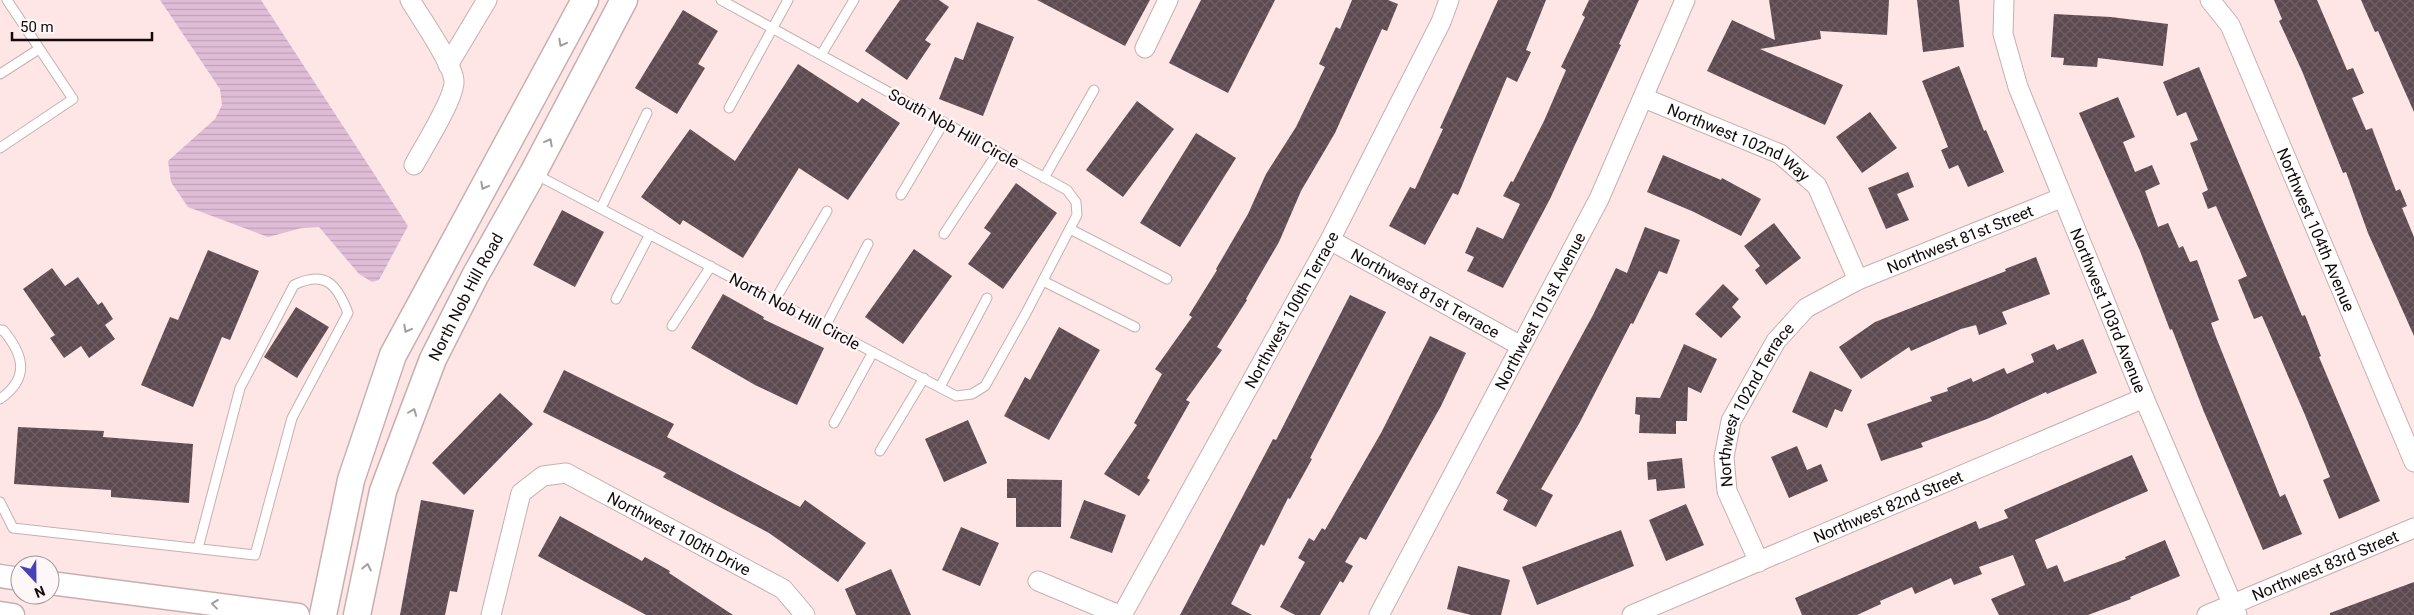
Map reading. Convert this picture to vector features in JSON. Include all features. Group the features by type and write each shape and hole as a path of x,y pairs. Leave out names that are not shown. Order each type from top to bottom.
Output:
{"main road":[{"path":"323,615 351,480 393,355 585,0"},
{"name":"North Nob Hill Road","path":"357,615 383,491 434,360 475,276 533,173 624,0"}],"street":[{"path":"410,0 448,65 454,82 451,96 414,165"},
{"path":"448,65 487,0"},
{"path":"1145,48 1168,0"},
{"name":"Northwest 100th Terrace","path":"1120,615 1330,240 1441,22 1449,0"},
{"name":"Northwest 101st Avenue","path":"1379,615 1599,199 1685,0"},
{"name":"Northwest 103rd Avenue","path":"2004,0 2003,34 2015,78 2061,198 2234,610"},
{"name":"Northwest 104th Avenue","path":"2210,0 2230,26 2414,462"},
{"name":"Northwest 102nd Way","path":"1644,98 1780,154 1817,186 1858,280"},
{"name":"Northwest 81st Street","path":"1858,280 2061,198"},
{"name":"Northwest 81st Terrace","path":"1330,240 1521,346"},
{"name":"Northwest 102nd Terrace","path":"1759,562 1727,491 1724,456 1731,421 1776,341 1806,308 1858,280"},
{"name":"Northwest 82nd Street","path":"1632,615 2144,398"},
{"name":"Northwest 100th Drive","path":"491,615 521,493 543,476 566,473 783,589 805,615"},
{"name":"Northwest 83rd Street","path":"2207,615 2234,610 2414,528"},
{"path":"1038,581 1120,615"},
{"path":"60,584 298,615"},
{"path":"0,613 13,615"}],"lane":[{"path":"0,3 6,0 73,99 0,148"},
{"name":"South Nob Hill Circle","path":"720,0 1067,190 1076,202 1077,215 1026,313"},
{"path":"729,108 788,0"},
{"path":"821,55 854,0"},
{"path":"0,74 39,49"},
{"path":"1044,178 1094,90"},
{"path":"601,208 647,113"},
{"path":"901,196 944,122"},
{"path":"944,234 998,152"},
{"name":"North Nob Hill Circle","path":"533,173 956,396 972,394 985,386 1026,313"},
{"path":"775,300 827,212"},
{"path":"1070,229 1167,279"},
{"path":"616,299 650,234"},
{"path":"825,326 868,244"},
{"path":"672,326 711,266"},
{"path":"0,502 14,528 198,548 255,554 292,418 348,313 341,294 324,280 308,278 294,285 240,388 198,548"},
{"path":"1043,281 1136,327"},
{"path":"940,387 987,298"},
{"path":"0,330 3,330 16,345 22,363 19,379 11,390 0,399"},
{"path":"834,423 873,352"},
{"path":"880,451 924,378"}],"shaded area":[{"path":"160,0 261,0 408,226 379,280 372,282 359,274 319,227 302,228 268,237 188,207 171,182 168,161 215,119 222,105 220,89"}],"building":[{"path":"900,0 939,0 949,7 925,40 931,44 907,80 865,51"},
{"path":"1037,0 1150,0 1125,46"},
{"path":"1201,0 1275,0 1228,93 1169,63"},
{"path":"1352,0 1388,0 1398,4 1387,31 1382,29 1335,133 1301,191 1279,242 1247,300 1217,347 1222,350 1186,400 1190,402 1147,478 1150,480 1139,496 1104,474 1137,425 1134,423 1162,374 1155,369 1192,317 1189,315 1248,214 1266,174 1296,127 1325,67 1319,64 1336,27 1340,29"},
{"path":"1498,0 1546,0 1526,50 1531,52 1517,82 1507,77 1458,195 1453,193 1425,245 1389,226 1410,187 1415,189 1443,129 1440,128"},
{"path":"1589,0 1639,0 1619,44 1621,45 1550,199 1503,288 1467,271 1474,257 1465,253 1477,227 1503,239 1520,204 1503,196 1511,181 1513,182 1544,121 1566,70 1561,67 1585,17 1582,15"},
{"path":"1769,0 1889,0 1887,35 1820,31 1821,39 1760,49 1843,85 1825,125 1707,71 1732,20 1775,40"},
{"path":"1917,0 1959,0 1964,47 1923,52"},
{"path":"2274,0 2317,0 2347,70 2353,68 2364,93 2352,98 2366,130 2372,128 2396,191 2400,189 2407,206 2402,208 2414,237 2414,336 2368,233 2346,172 2343,173 2302,71 2279,21 2282,19"},
{"path":"2361,0 2414,0 2414,112 2378,31 2375,32"},
{"path":"683,10 718,31 698,64 705,68 677,114 635,88"},
{"path":"2054,14 2111,17 2168,24 2163,66 2098,58 2097,67 2063,65 2064,58 2051,57"},
{"path":"977,22 1014,37 983,116 939,99 955,57 963,60"},
{"path":"798,64 858,103 862,98 900,123 848,200 799,168 743,258 683,220 680,225 641,197 690,129 735,161"},
{"path":"1959,66 1984,131 1986,130 2004,172 1968,187 1958,165 1949,169 1941,150 1948,147 1922,81"},
{"path":"2199,67 2302,316 2305,315 2321,356 2319,357 2380,501 2339,519 2323,480 2330,477 2305,415 2262,316 2254,319 2238,280 2247,276 2216,206 2208,209 2202,193 2208,190 2190,143 2198,140 2186,112 2177,116 2163,82"},
{"path":"2118,97 2135,137 2123,142 2135,172 2152,165 2160,184 2145,191 2158,227 2168,223 2179,248 2183,246 2190,262 2197,260 2219,320 2211,323 2216,337 2280,497 2285,494 2302,534 2263,550 2204,412 2172,329 2170,330 2140,251 2079,113"},
{"path":"1137,101 1174,129 1123,197 1086,170"},
{"path":"1870,112 1897,148 1862,173 1836,137"},
{"path":"1196,133 1236,158 1180,247 1140,223"},
{"path":"1663,155 1721,180 1722,178 1761,199 1741,236 1694,212 1647,192"},
{"path":"1908,172 1914,187 1897,194 1909,220 1886,229 1868,188"},
{"path":"1016,183 1057,213 1003,289 968,264 991,233 984,228"},
{"path":"562,210 604,232 575,287 533,265"},
{"path":"1774,223 1801,258 1766,285 1755,270 1760,266 1744,246"},
{"path":"1645,227 1680,240 1667,274 1659,271 1633,324 1631,323 1580,422 1541,489 1553,495 1536,527 1503,510 1508,500 1496,493 1593,315 1616,268 1627,273"},
{"path":"914,249 952,276 903,344 865,317"},
{"path":"208,250 259,271 230,340 222,337 193,407 141,385 170,317 178,320"},
{"path":"2036,257 2050,294 2002,312 2007,324 1979,335 1976,325 1961,329 1911,351 1909,347 1861,379 1839,347 1875,322 2006,271 2005,269"},
{"path":"52,268 65,286 78,277 98,305 102,302 113,319 105,325 115,339 89,358 81,346 64,358 50,338 55,335 23,289"},
{"path":"1723,284 1739,299 1732,307 1741,317 1721,338 1695,314"},
{"path":"723,294 764,317 763,319 824,348 797,405 755,385 691,348"},
{"path":"1350,295 1386,312 1310,458 1312,459 1290,499 1288,498 1264,546 1261,544 1231,604 1252,615 1180,615 1273,439 1276,440"},
{"path":"296,307 329,327 297,378 264,357"},
{"path":"1059,327 1100,350 1049,440 1004,416 1025,377 1030,380"},
{"path":"1430,336 1466,353 1441,406 1366,540 1360,537 1345,562 1353,566 1343,583 1340,581 1320,615 1295,615 1280,607 1305,562 1298,558 1309,538 1314,541 1322,528 1325,530 1381,433"},
{"path":"2083,339 2097,373 2047,394 2046,392 1987,419 1921,443 1923,447 1881,461 1867,424 1932,401 1930,397 1948,391 1947,388 1971,378 1973,382 2004,368 2007,374 2034,362 2031,354 2054,344 2057,350"},
{"path":"1684,344 1717,359 1701,393 1688,387 1687,421 1676,421 1676,434 1639,433 1640,415 1635,414 1636,397 1660,398"},
{"path":"564,370 674,424 667,437 800,507 805,500 866,543 838,582 769,533 663,477 666,473 543,412"},
{"path":"1810,371 1852,390 1842,412 1835,409 1827,428 1792,412"},
{"path":"500,393 533,424 464,495 432,463"},
{"path":"968,420 987,463 944,482 925,439"},
{"path":"18,427 104,431 103,437 193,444 189,503 111,497 111,490 14,484"},
{"path":"1797,446 1807,470 1821,464 1828,481 1789,498 1771,457"},
{"path":"2132,455 2148,491 2035,540 2047,569 2057,565 2064,582 2126,559 2125,557 2165,540 2180,576 2130,597 2131,599 2088,615 1999,615 1991,599 2025,585 2013,555 1979,567 1982,574 1954,585 1951,578 1915,594 1912,587 1880,601 1881,604 1857,615 1802,615 1795,598 1976,521 1979,529 2008,518 2004,510"},
{"path":"1682,458 1685,488 1657,491 1656,479 1648,480 1647,462"},
{"path":"1007,479 1062,480 1061,527 1016,527 1016,498 1007,498"},
{"path":"421,500 474,510 457,592 450,591 445,615 400,615"},
{"path":"1084,500 1126,515 1112,553 1070,538"},
{"path":"1686,504 1704,545 1666,561 1649,520"},
{"path":"560,516 642,561 645,557 670,571 669,573 733,615 646,615 538,556"},
{"path":"961,527 999,543 980,586 942,570"},
{"path":"1621,530 1634,566 1537,605 1522,567"},
{"path":"1458,566 1510,580 1501,615 1471,615 1447,609"},
{"path":"891,569 911,615 856,615 845,589"},
{"path":"2414,582 2414,615 2330,615 2330,613"}]}
